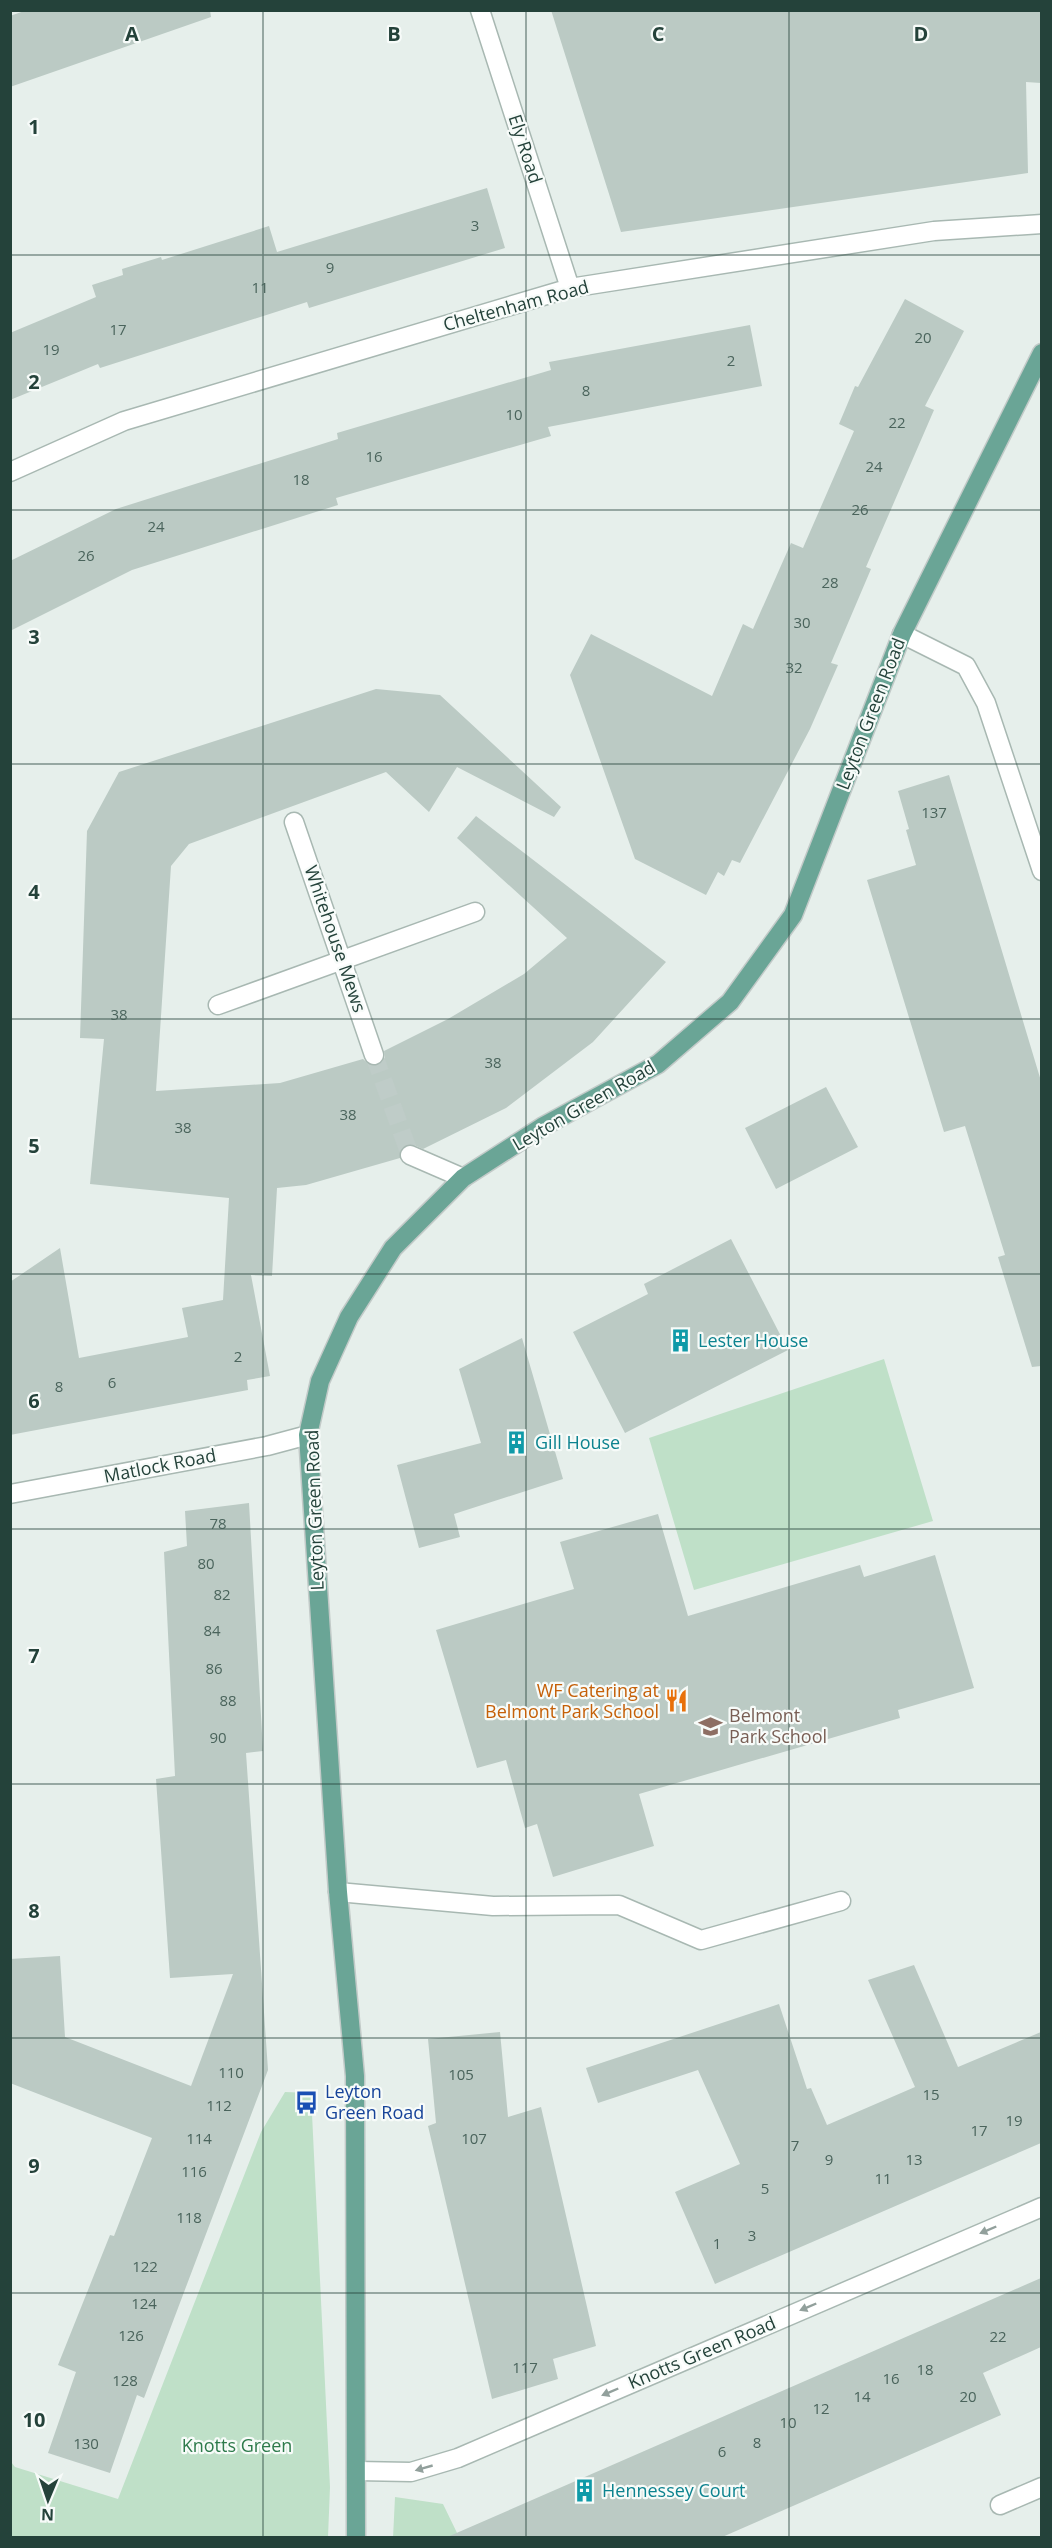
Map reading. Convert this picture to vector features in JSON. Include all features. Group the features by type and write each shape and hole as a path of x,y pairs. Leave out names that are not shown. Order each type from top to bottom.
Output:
{"main road":[{"name":"Leyton Green Road","path":"356,2538 355,2076 338,1892 308,1435 320,1381 349,1317 393,1248 464,1178 542,1127 658,1064 730,1002 793,915 902,634 1041,352"}],"street":[{"name":"Ely Road","path":"480,10 570,288"},
{"name":"Cheltenham Road","path":"10,472 124,421 570,288 934,231 1041,224"},
{"path":"902,634 966,666 986,703 1041,871"},
{"name":"Whitehouse Mews","path":"294,822 344,960 374,1055"},
{"path":"218,1005 475,912"},
{"path":"410,1155 464,1178"},
{"name":"Matlock Road","path":"10,1494 267,1446 308,1435"},
{"path":"338,1892 493,1906 620,1905 701,1940 841,1901"},
{"name":"Knotts Green Road","path":"357,2471 411,2472 458,2458 1041,2207"},
{"path":"1000,2505 1041,2487"}],"green space":[{"path":"884,1359 933,1521 694,1590 649,1438"},
{"name":"Knotts Green","path":"285,2092 311,2093 330,2487 328,2537 11,2537 11,2462 15,2467 118,2499 261,2132"},
{"path":"395,2497 443,2504 459,2537 393,2538"}],"building":[{"path":"27,10 210,10 211,17 10,87 10,16"},
{"path":"551,10 1041,10 1041,83 1026,82 1028,173 621,232"},
{"path":"487,188 505,248 309,308 307,302 100,368 98,364 10,400 10,333 96,297 92,285 123,275 122,269 161,257 162,260 269,226 277,252"},
{"path":"905,299 964,331 925,406 934,410 866,567 871,569 831,663 838,665 810,729 740,863 732,860 724,876 718,872 706,895 635,859 570,675 591,634 712,696 743,624 753,629 791,543 803,548 854,431 839,424 855,386 858,387"},
{"path":"750,325 762,386 548,427 551,436 336,498 338,505 132,570 10,631 10,561 116,509 338,439 337,433 551,370 549,362"},
{"path":"376,689 440,695 561,807 554,817 457,767 429,812 386,772 189,844 171,866 156,1091 280,1083 363,1059 371,1066 378,1065 385,1058 384,1051 448,1019 524,974 567,938 457,838 476,816 666,962 593,1042 506,1108 423,1149 414,1145 404,1146 400,1151 400,1158 306,1185 277,1188 272,1276 251,1275 270,1376 247,1380 248,1390 10,1435 10,1282 60,1248 79,1358 188,1337 182,1308 223,1300 229,1198 90,1184 104,1039 80,1038 87,831 119,772"},
{"path":"949,775 1041,1081 1041,1366 1032,1367 998,1257 1005,1255 965,1126 944,1132 867,880 916,865 898,791"},
{"path":"826,1087 858,1147 776,1189 745,1128"},
{"name":"Lester House","path":"731,1239 788,1350 625,1433 573,1332 648,1294 644,1284"},
{"name":"Gill House","path":"522,1338 563,1479 454,1514 460,1537 419,1548 397,1465 481,1443 459,1369"},
{"path":"249,1503 263,1751 246,1753 268,2070 144,2398 137,2395 110,2473 48,2453 76,2372 58,2365 110,2235 114,2236 152,2138 10,2083 10,1959 60,1956 65,2037 191,2086 233,1974 170,1978 156,1779 175,1776 164,1552 187,1546 185,1511"},
{"path":"658,1514 688,1616 860,1565 864,1577 935,1555 974,1688 898,1710 900,1718 639,1794 654,1846 553,1877 537,1824 525,1828 506,1760 477,1768 436,1630 574,1589 560,1542"},
{"path":"914,1965 958,2067 1041,2032 1041,2143 715,2284 675,2192 740,2164 698,2070 598,2103 586,2068 779,2004 807,2089 811,2088 827,2125 915,2087 868,1980"},
{"path":"500,2032 508,2117 541,2107 596,2346 553,2359 558,2379 492,2399 428,2126 436,2123 428,2039"},
{"path":"1041,2278 1041,2347 983,2373 1001,2415 720,2538 445,2538"}],"tunnel":[{"path":"374,1055 410,1155"}],"place":[{"name":"Lester House","path":"680,1341"},
{"name":"Gill House","path":"517,1443"},
{"name":"WF Catering at Belmont Park School","path":"677,1701"},
{"name":"Belmont Park School","path":"711,1726"},
{"name":"Leyton Green Road","path":"307,2102"},
{"name":"Hennessey Court","path":"584,2491"}]}
